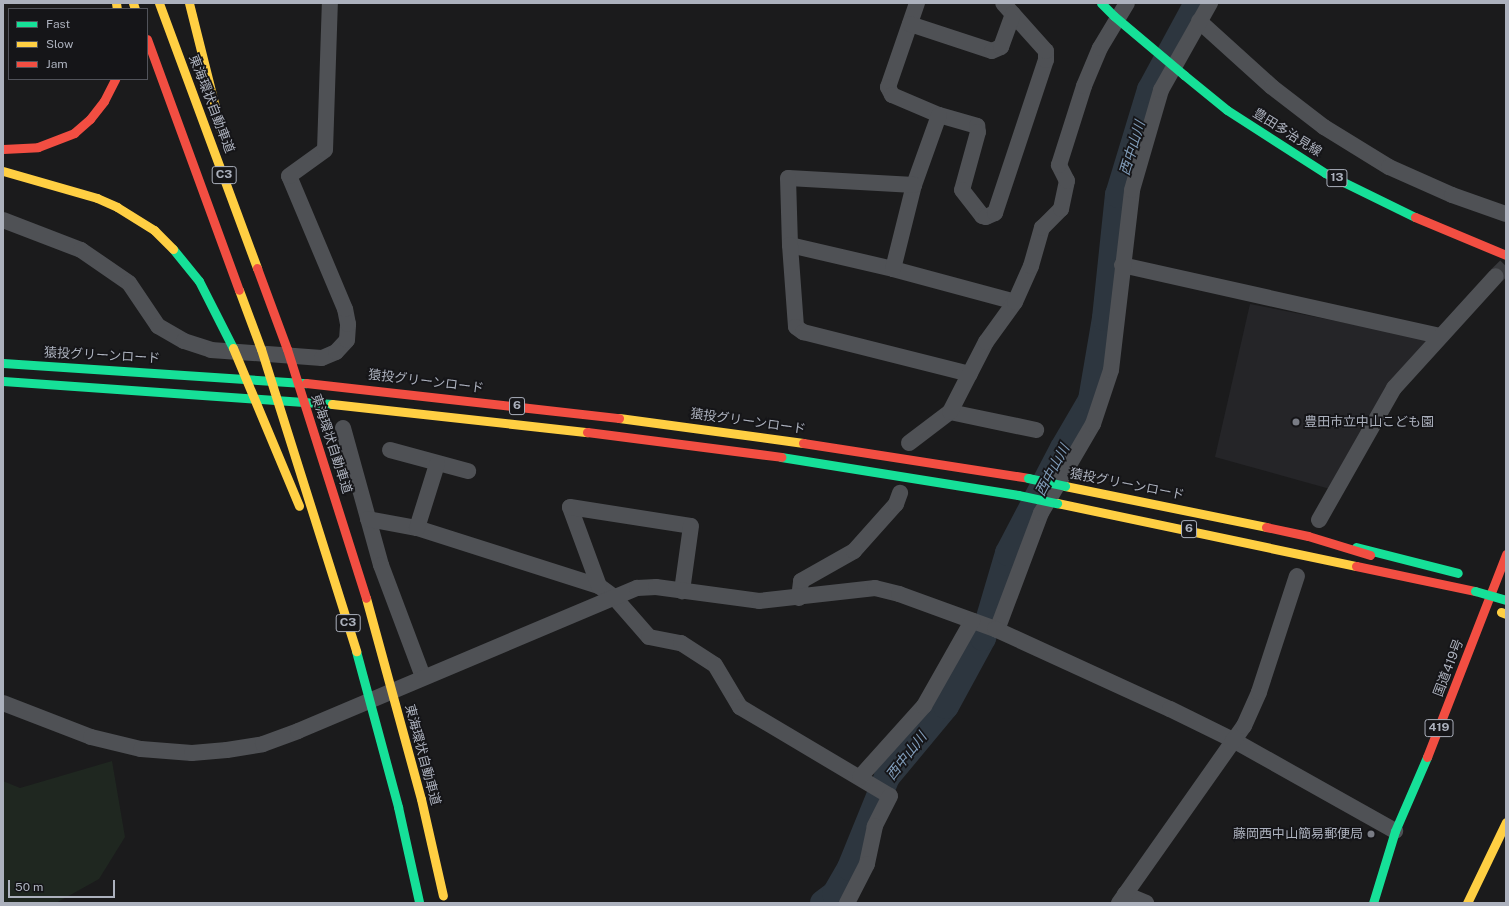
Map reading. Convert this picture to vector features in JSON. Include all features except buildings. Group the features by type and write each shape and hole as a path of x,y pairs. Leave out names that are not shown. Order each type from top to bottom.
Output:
{"main road":[{"name":"東海環状自動車道","path":"159,3 287,349 372,618 421,799 444,899"},
{"path":"189,3 222,137"},
{"name":"豊田多治見線","path":"1101,3 1114,16 1227,110 1325,172 1445,231 1506,255"},
{"name":"C3","path":"148,42 261,349 308,492 374,716 419,902"},
{"path":"3,149 38,148 74,133 90,119 104,101 114,80"},
{"path":"230,167 271,288 287,349"},
{"path":"3,171 97,198 136,218 154,230 176,251 199,281 233,348 304,519 374,716"},
{"name":"猿投グリーンロード","path":"3,363 339,385 707,429 890,455 1028,478 1308,536 1506,600"},
{"name":"猿投グリーンロード","path":"3,381 346,404 491,420 814,461 1018,495 1320,557 1475,591"},
{"path":"1308,536 1423,563 1465,575"},
{"name":"国道419号","path":"1373,903 1395,831 1447,710 1506,554"},
{"path":"1320,557 1466,599"},
{"path":"1486,582 1506,588"},
{"path":"1479,604 1504,613"},
{"path":"1467,903 1506,822"}],"street":[{"path":"3,220 80,250 129,283 158,326 184,341 211,350 322,358 336,352 347,340 348,324 345,308 289,176 325,150 330,3"},
{"path":"917,3 888,87 892,95 939,114 977,126 978,132 962,190 982,216 986,217 995,213 1046,60 1046,51 1008,9"},
{"path":"909,443 950,412 986,342 1015,302 1031,266 1042,228 1061,209 1067,182 1059,165 1084,86 1100,48 1127,3"},
{"path":"996,630 1041,513 1093,424 1107,383 1111,370 1122,265 1132,190 1161,90 1210,3"},
{"path":"910,24 992,51 1001,47 1008,9"},
{"path":"1199,21 1272,87 1331,131 1389,168 1452,195 1506,214"},
{"path":"893,269 914,186 939,114"},
{"path":"914,186 782,178 790,245 796,327 803,332 970,374"},
{"path":"790,245 893,269 1015,302"},
{"path":"1122,265 1439,336"},
{"path":"1319,520 1394,388 1439,336 1496,276"},
{"path":"950,412 1036,430"},
{"path":"343,428 381,566 423,676"},
{"path":"390,450 437,464 468,471"},
{"path":"417,528 437,464"},
{"path":"799,598 801,581 854,552 896,504 900,493"},
{"path":"599,586 570,508 691,526 682,591"},
{"path":"368,519 417,528 599,586 614,597 649,637 681,643 716,665 740,707 890,796 875,826 867,864 847,903"},
{"path":"1146,903 1122,898 1244,726 1259,692 1297,576"},
{"path":"3,703 91,737 141,749 192,754 263,744 637,588 656,587 760,601 799,598 875,588 899,594 996,630 1234,740 1395,831"},
{"path":"861,778 924,706 974,622"}],"shaded area":[{"name":"豊田市立中山こども園","path":"1250,304 1428,339 1330,489 1215,457"},
{"path":"112,761 125,837 99,879 56,903 3,903 3,781 20,788"}],"waterway":[{"name":"西中山川","path":"823,903 835,894 850,868 887,777 946,706 983,638 1008,553 1063,448 1091,400 1105,318 1118,195 1150,90 1197,3"}],"tunnel":[{"path":"1496,276 1506,266"}],"traffic: fast":[{"path":"1101,3 1114,16"},
{"path":"1114,16 1184,75"},
{"path":"1184,75 1227,110 1325,173 1415,217"},
{"path":"173,249 199,281 233,348"},
{"path":"3,363 306,383"},
{"path":"3,381 332,404"},
{"path":"781,457 1018,495"},
{"path":"1028,478 1065,486"},
{"path":"1018,495 1057,503"},
{"path":"1356,547 1458,573"},
{"path":"1475,591 1506,600"},
{"path":"356,651 398,807 419,902"},
{"path":"1373,903 1395,831 1427,757"}],"traffic: slow":[{"path":"116,3 117,8"},
{"path":"133,3 135,8"},
{"path":"159,3 257,268"},
{"path":"189,3 221,130"},
{"path":"3,171 97,198 117,207 154,230 173,249"},
{"path":"239,290 261,349"},
{"path":"233,348 299,506"},
{"path":"261,349 356,651"},
{"path":"332,404 587,432"},
{"path":"619,418 803,443"},
{"path":"1065,486 1266,527"},
{"path":"1057,503 1356,566"},
{"path":"366,598 421,799 443,896"},
{"path":"1501,612 1506,614"},
{"path":"1467,903 1506,822"}],"traffic: jam":[{"path":"148,42 239,290"},
{"path":"3,149 38,147 74,133 90,119 104,101 114,80"},
{"path":"1415,217 1506,255"},
{"path":"257,268 287,349"},
{"path":"287,349 366,598"},
{"path":"306,383 619,418"},
{"path":"587,432 781,457"},
{"path":"803,443 1028,478"},
{"path":"1266,527 1308,536 1370,555"},
{"path":"1427,757 1506,554"},
{"path":"1356,566 1475,591"}],"place":[{"name":"豊田市立中山こども園","path":"1296,422"},
{"name":"藤岡西中山簡易郵便局","path":"1371,834"}]}
